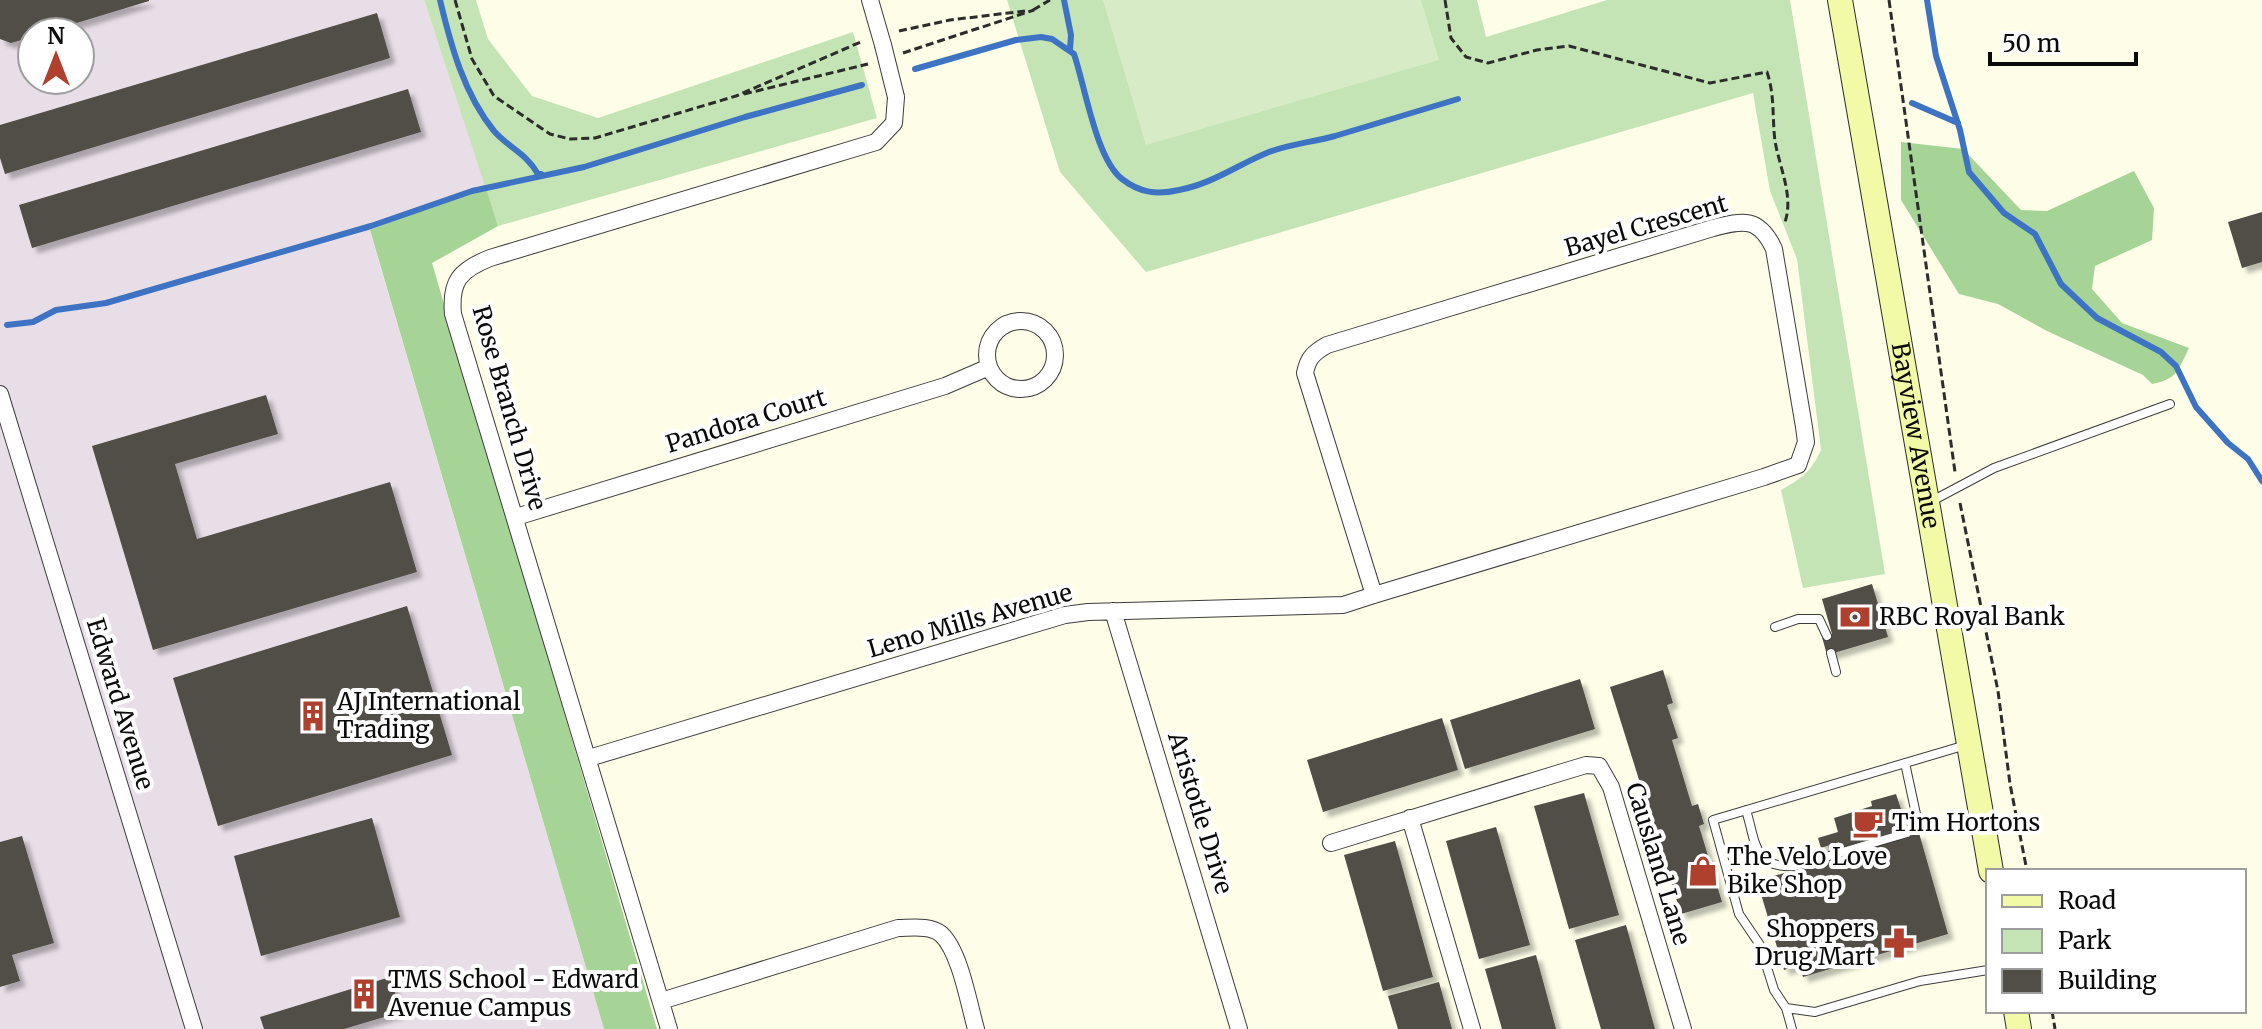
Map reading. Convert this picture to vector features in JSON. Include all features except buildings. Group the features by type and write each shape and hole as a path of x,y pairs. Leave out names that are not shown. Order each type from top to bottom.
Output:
{"main road":[{"name":"Bayview Avenue","path":"1840,0 1991,869"}],"street":[{"name":"Rose Branch Drive","path":"669,1029 453,314 452,298 460,275 471,265 876,142 894,123 896,97 870,0"},
{"name":"Bayel Crescent","path":"1736,222 1752,223 1766,232 1774,249 1804,427 1806,442 1798,465 1374,595 1305,373 1307,362 1314,353 1327,345 1736,222"},
{"path":"1021,320 1042,327 1055,346 1056,357 1046,379 1026,389 1004,385 994,377 989,367 986,356 992,335 1010,322 1021,320"},
{"name":"Pandora Court","path":"516,517 945,386 989,367"},
{"name":"Edward Avenue","path":"0,394 194,1029"},
{"name":"Leno Mills Avenue","path":"589,758 1045,621 1088,612 1311,607 1343,605 1374,595"},
{"name":"Aristotle Drive","path":"1113,611 1239,1029"},
{"name":"Causland Lane","path":"1331,843 1586,765 1599,766 1611,787 1683,1029"},
{"path":"1410,818 1472,1029"},
{"path":"661,1001 898,928 923,927 940,934 955,954 976,1029"}],"lane":[{"path":"1928,503 1994,468 2170,404"},
{"path":"1775,627 1811,617 1819,619 1827,636"},
{"path":"1831,653 1836,672"},
{"path":"1792,1029 1786,1008 1774,990 1760,945 1739,914 1713,820 1969,744"},
{"path":"1746,810 1760,857 1770,865 1782,867 1795,866 1907,833 1917,822 1905,763"},
{"path":"1786,1008 1815,1012 1920,981 1986,970"}],"path":[{"path":"455,0 472,59 494,96 550,134 570,139 595,138 736,96 883,47 1034,10 1050,0"},
{"path":"1445,0 1451,38 1466,57 1488,63 1537,50 1569,46 1710,83 1767,72 1774,93 1775,140 1787,200 1785,222"},
{"path":"1889,0 1957,487 1998,691 2010,784 2027,869"},
{"path":"895,32 950,20 1034,10"},
{"path":"736,96 871,63"}],"shaded area":[{"path":"0,0 424,0 485,185 370,231 604,1029 0,1029"}],"green space":[{"path":"424,0 476,0 488,39 532,96 598,118 853,32 877,118 498,226"},
{"path":"1007,0 1477,0 1486,37 1607,0 1790,0 1885,574 1803,588 1781,490 1805,474 1821,450 1797,259 1770,191 1753,93 1146,272 1060,172"},
{"path":"1103,0 1421,0 1439,60 1146,145"},
{"path":"1901,142 1963,149 2021,210 2047,211 2134,171 2154,208 2152,240 2095,266 2092,289 2122,323 2189,348 2176,372 2152,384 2143,375 2047,331 1998,304 1959,294 1901,200"},
{"path":"485,185 498,226 432,263 657,1029 604,1029 370,230"}],"waterway":[{"path":"440,0 454,52 474,101 494,131 541,174"},
{"path":"1064,0 1071,35 1070,49"},
{"path":"1927,0 1936,56 1960,130 1969,172 2004,213 2035,234 2061,284 2097,318 2161,352 2176,366 2196,407 2228,443 2248,459 2262,481"},
{"path":"915,69 1016,40 1052,39 1074,54 1098,139 1113,169 1135,187 1156,192 1203,183 1277,149 1335,136 1458,99"},
{"path":"7,325 33,322 56,310 106,303 371,226 472,191 584,167 745,117 862,85"},
{"path":"1912,103 1958,123"}],"place":[{"name":"RBC Royal Bank","path":"1855,617"},
{"name":"AJ International Trading","path":"313,716"},
{"name":"Tim Hortons","path":"1868,823"},
{"name":"The Velo Love Bike Shop","path":"1703,871"},
{"name":"Shoppers Drug Mart","path":"1899,943"},
{"name":"TMS School - Edward Avenue Campus","path":"364,994"}]}
